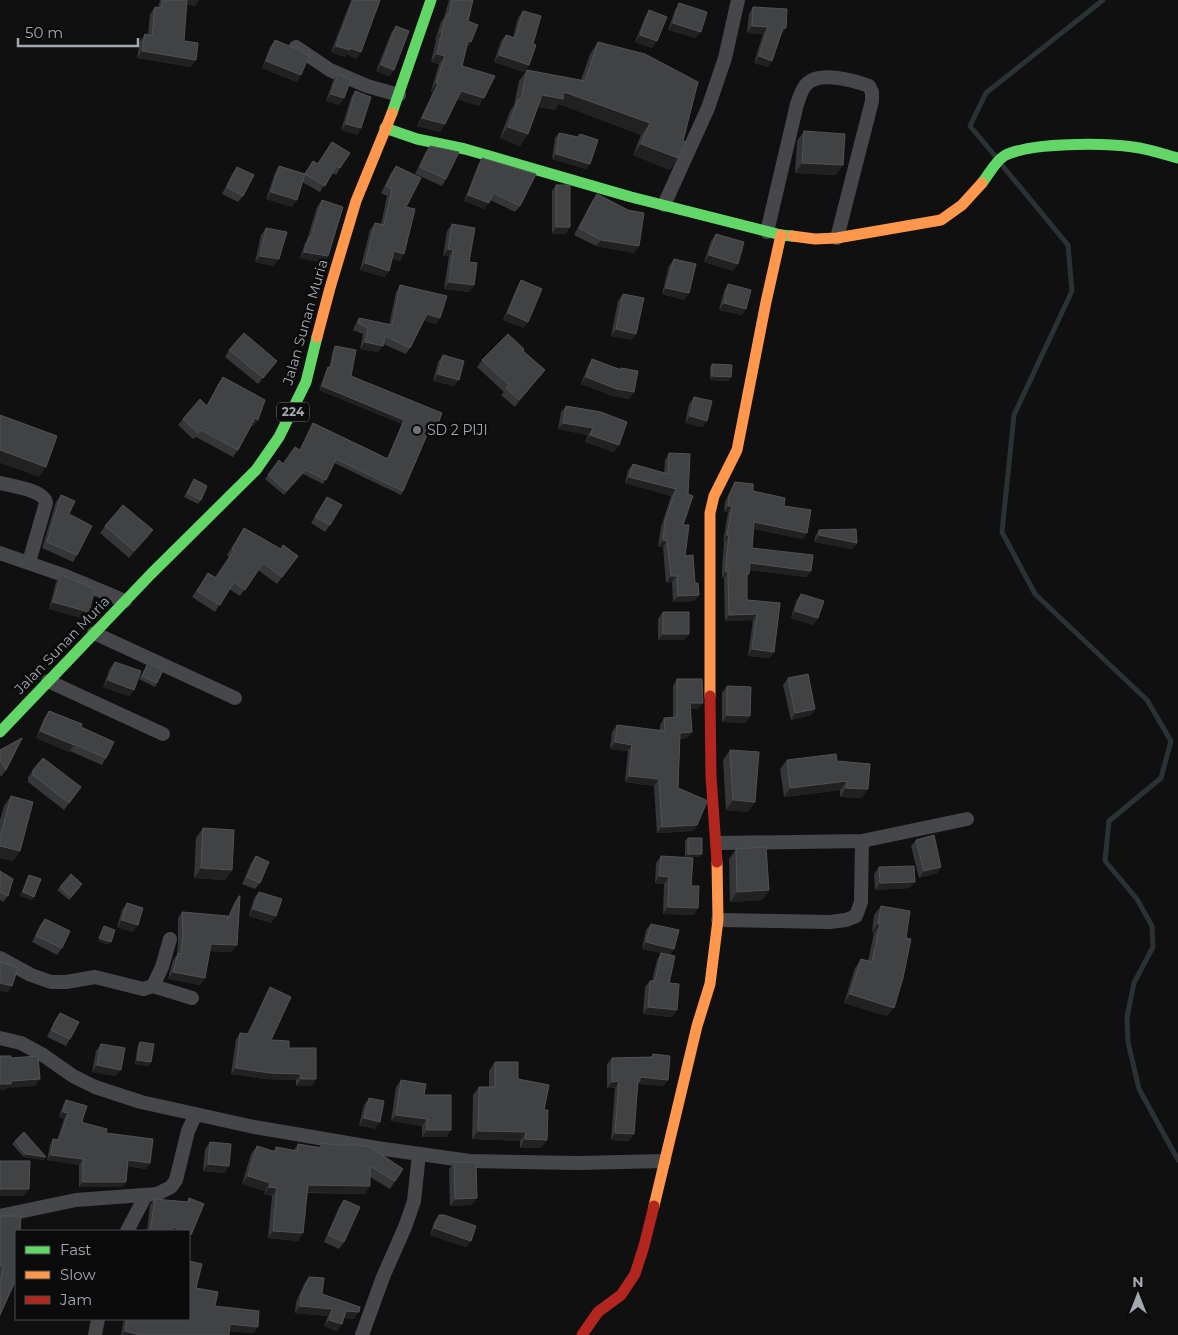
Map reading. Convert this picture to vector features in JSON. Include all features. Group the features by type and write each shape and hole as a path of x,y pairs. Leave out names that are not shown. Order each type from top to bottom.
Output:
{"street":[{"name":"Jalan Sunan Muria","path":"0,732 124,602 256,470 279,437 306,382 330,288 356,202 399,95 431,0"},
{"path":"664,205 708,108 725,58 738,0"},
{"path":"296,48 330,70 367,86 399,95"},
{"path":"767,232 797,104 806,85 815,78 832,77 857,81 869,86 872,92 872,101 837,238"},
{"path":"385,128 416,139 465,149 767,232 814,239 837,238 941,220 954,213 966,203 1003,157 1018,151 1048,147 1106,145 1151,150 1178,158"},
{"path":"582,1335 598,1312 621,1295 635,1274 644,1246 697,1026 710,984 718,920 717,843 711,776 710,513 713,498 729,470 737,450 781,235"},
{"path":"0,483 35,492 45,499 46,503 29,562"},
{"path":"0,553 29,562 124,602"},
{"path":"94,633 235,698"},
{"path":"48,681 163,734"},
{"path":"717,843 862,841 967,819"},
{"path":"718,920 830,922 846,920 856,916 861,902 862,841"},
{"path":"153,986 162,967 170,939"},
{"path":"0,958 31,975 51,982 66,982 95,977 143,989 153,986 192,998"},
{"path":"0,1038 21,1043 44,1055 73,1076 95,1087 141,1102 254,1126 470,1161 578,1163 664,1161"},
{"path":"0,1216 76,1200 164,1192 171,1188 176,1180 188,1131 196,1114"},
{"path":"362,1335 414,1201 420,1154"},
{"path":"127,1230 146,1195"},
{"path":"95,1335 98,1320"}],"building":[{"path":"163,0 187,0 184,41 198,43 196,60 142,51 145,34 152,36 155,7 161,8"},
{"path":"353,0 380,0 361,52 336,46"},
{"path":"452,0 473,0 468,21 478,25 471,42 468,41 462,66 495,76 484,98 461,91 445,124 422,118 438,84 436,83 445,56 437,54 441,32 447,14 449,15"},
{"path":"679,3 707,12 701,32 673,23"},
{"path":"753,7 787,9 786,28 783,28 772,61 759,56 768,27 752,26"},
{"path":"649,10 667,17 657,41 640,35"},
{"path":"523,11 541,16 533,44 536,45 529,65 499,55 506,35 515,38"},
{"path":"396,26 409,31 394,70 381,65"},
{"path":"275,40 309,56 301,75 266,61"},
{"path":"598,42 645,54 698,82 683,141 686,142 678,158 641,144 650,123 564,92 563,99 542,95 528,134 508,127 518,99 521,100 527,70 585,81"},
{"path":"338,74 351,80 344,98 331,94"},
{"path":"355,91 371,97 361,128 346,124"},
{"path":"804,131 845,134 843,165 802,163"},
{"path":"559,133 578,137 580,134 598,140 590,164 556,154"},
{"path":"332,142 350,153 340,168 336,166 325,186 305,174 313,161 318,164"},
{"path":"430,146 459,152 446,179 420,167"},
{"path":"482,158 536,174 520,206 493,193 489,203 468,195"},
{"path":"279,166 305,174 297,200 271,192"},
{"path":"396,166 421,178 406,207 415,209 404,254 394,251 389,271 365,263 375,223 384,225 392,189 386,186"},
{"path":"237,167 254,175 243,196 227,187"},
{"path":"556,185 570,185 570,227 556,227"},
{"path":"597,194 628,210 644,213 639,246 601,240 579,228"},
{"path":"322,200 343,207 328,256 304,252 309,237 311,237"},
{"path":"452,224 475,228 469,262 477,263 474,285 449,282 453,250 448,249"},
{"path":"266,228 287,232 279,259 260,256"},
{"path":"716,234 744,242 738,264 709,255"},
{"path":"674,259 696,264 689,293 666,288"},
{"path":"521,280 542,289 528,322 508,313"},
{"path":"728,284 751,290 746,309 724,303"},
{"path":"400,285 447,296 440,318 427,314 410,348 385,336 383,346 365,342 368,328 358,323 359,318 392,325"},
{"path":"623,294 644,298 636,334 616,329"},
{"path":"244,333 277,361 263,378 229,350"},
{"path":"508,334 524,349 523,351 545,370 519,400 506,388 509,385 482,360"},
{"name":"SD 2 PIJI","path":"335,346 356,350 351,376 442,413 435,432 429,430 403,491 336,459 326,480 305,470 286,491 268,475 279,460 283,464 295,447 300,450 313,423 388,459 404,420 322,386 328,367 331,368"},
{"path":"443,355 464,361 459,380 438,374"},
{"path":"592,359 621,370 621,368 638,371 634,392 617,389 586,377"},
{"path":"712,364 732,365 731,377 712,376"},
{"path":"223,377 265,400 258,420 255,418 238,450 201,430 198,433 183,419 200,399 207,406"},
{"path":"694,397 712,401 707,421 690,416"},
{"path":"566,406 601,412 627,422 619,445 590,435 593,428 563,423"},
{"path":"0,415 57,436 46,467 0,450"},
{"path":"669,453 690,454 688,494 693,496 683,525 689,525 685,556 693,555 695,583 698,583 699,595 678,596 677,576 671,576 667,541 663,540 665,521 676,489 629,477 633,464 668,474"},
{"path":"194,479 207,486 201,500 187,493"},
{"path":"735,482 753,484 753,491 785,498 784,506 811,510 807,533 754,522 752,548 813,555 811,571 750,563 749,574 747,574 747,600 780,603 774,652 752,649 757,614 729,615 726,562 729,536 727,535 732,506 728,506 729,496"},
{"path":"61,495 75,501 69,514 92,526 77,555 47,542"},
{"path":"327,497 342,505 330,525 315,517"},
{"path":"123,505 153,530 134,551 105,526"},
{"path":"244,528 281,549 283,545 298,556 282,577 263,563 245,590 234,582 220,605 197,591 208,573 216,578 234,550 232,549"},
{"path":"856,529 857,543 819,535 819,530"},
{"path":"61,575 95,589 89,612 53,602"},
{"path":"801,594 824,601 818,618 795,611"},
{"path":"663,612 689,612 689,634 663,634"},
{"path":"115,662 141,671 134,690 108,680"},
{"path":"148,663 163,670 157,683 142,676"},
{"path":"808,674 815,709 795,713 788,678"},
{"path":"677,679 702,679 703,703 690,703 692,732 680,733 678,788 707,802 697,825 662,827 659,779 629,776 632,745 615,742 617,725 665,731 664,718 677,717"},
{"path":"727,686 751,687 750,716 727,715"},
{"path":"49,711 82,724 81,727 114,742 106,758 40,731"},
{"path":"22,738 6,770 0,760 0,750"},
{"path":"730,750 759,752 755,802 733,800"},
{"path":"836,754 837,761 870,764 868,789 846,788 847,781 790,788 787,760"},
{"path":"43,758 81,787 69,803 33,775 33,770"},
{"path":"11,796 33,802 20,851 0,846 0,838"},
{"path":"203,828 234,830 232,870 201,868"},
{"path":"934,835 941,867 924,871 916,840"},
{"path":"688,838 702,838 702,854 688,854"},
{"path":"766,847 769,890 737,892 736,849"},
{"path":"256,856 269,862 260,883 247,877"},
{"path":"661,856 693,858 691,886 699,886 698,908 668,907 669,877 659,876"},
{"path":"914,866 915,882 880,883 879,867"},
{"path":"0,871 13,879 8,896 0,892"},
{"path":"71,874 82,884 71,897 60,887"},
{"path":"29,875 41,879 34,897 23,892"},
{"path":"259,892 282,899 276,916 253,909"},
{"path":"239,896 237,945 211,944 205,978 173,972 178,953 181,954 183,934 182,912 228,916 227,921"},
{"path":"127,903 143,908 138,925 122,920"},
{"path":"881,906 910,911 906,938 911,939 903,978 894,1008 850,994 861,959 872,962 880,924 878,924"},
{"path":"45,919 70,931 62,948 36,936"},
{"path":"651,924 679,930 674,949 646,942"},
{"path":"104,926 115,930 111,942 99,938"},
{"path":"661,953 675,956 669,983 679,984 677,1010 648,1007 650,981 655,981"},
{"path":"0,962 18,968 12,986 0,983"},
{"path":"270,987 291,997 271,1040 289,1041 289,1048 316,1048 316,1079 301,1079 301,1074 270,1073 236,1068 240,1033 249,1034"},
{"path":"60,1013 79,1022 70,1039 51,1030"},
{"path":"140,1042 154,1044 151,1062 137,1060"},
{"path":"101,1044 125,1048 121,1070 97,1065"},
{"path":"653,1054 670,1056 668,1080 640,1077 640,1081 638,1081 634,1134 615,1133 619,1081 612,1082 612,1058 652,1057"},
{"path":"0,1056 11,1056 11,1058 38,1056 40,1079 11,1081 11,1084 0,1084"},
{"path":"495,1062 518,1062 518,1079 549,1085 544,1110 548,1110 547,1140 525,1139 526,1132 478,1131 479,1087 495,1087"},
{"path":"401,1080 426,1084 424,1095 451,1095 451,1130 427,1130 427,1119 396,1115"},
{"path":"369,1098 384,1101 380,1122 364,1118"},
{"path":"66,1100 87,1106 82,1121 107,1129 106,1133 153,1139 150,1163 128,1160 126,1182 83,1182 83,1159 51,1155 53,1139 59,1140 68,1113 63,1112"},
{"path":"24,1132 46,1157 26,1154 15,1141"},
{"path":"210,1142 231,1144 229,1166 208,1164"},
{"path":"322,1143 370,1147 403,1169 395,1181 370,1166 370,1186 308,1185 303,1233 273,1231 277,1188 269,1187 270,1183 248,1176 257,1146 276,1152 276,1147 297,1151 298,1144 321,1148"},
{"path":"0,1161 30,1161 29,1189 0,1189"},
{"path":"454,1162 476,1163 477,1198 455,1199"},
{"path":"189,1198 204,1204 191,1235 190,1230 180,1230 173,1227 172,1230 150,1230 155,1199 188,1202"},
{"path":"344,1200 360,1207 344,1242 328,1235"},
{"path":"439,1215 476,1226 471,1241 434,1228"},
{"path":"0,1216 21,1216 20,1230 15,1230 15,1281 0,1315 0,1284 3,1266 0,1265"},
{"path":"190,1261 202,1264 196,1288 218,1292 215,1306 259,1311 258,1327 230,1324 229,1335 140,1335 125,1331 127,1320 190,1320"},
{"path":"309,1277 324,1278 322,1294 360,1307 359,1312 346,1311 342,1324 329,1320 332,1309 300,1306 301,1295"}],"waterway":[{"path":"996,157 970,126 986,93 1103,0"},
{"path":"1001,164 1068,245 1072,291 1014,415 1002,532 1035,594 1147,700 1171,741 1161,778 1109,821 1105,861 1137,899 1152,926 1153,947 1134,983 1127,1017 1128,1042 1139,1089 1178,1160"}],"traffic: fast":[{"path":"392,113 431,0"},
{"path":"385,128 417,139 465,149 631,197 781,235 792,236"},
{"path":"982,183 1004,156 1031,148 1086,144 1120,146 1145,149 1178,158"},
{"path":"0,732 151,574 256,470 279,437 306,382 317,337"}],"traffic: slow":[{"path":"317,337 356,201 392,113"},
{"path":"792,236 815,239 837,238 941,220 962,205 982,183"},
{"path":"710,696 710,513 714,496 737,450 781,235"},
{"path":"654,1206 697,1026 710,984 718,920 717,862"}],"traffic: jam":[{"path":"710,696 711,776 717,862"},
{"path":"582,1335 598,1312 621,1295 635,1274 654,1206"}],"place":[{"name":"SD 2 PIJI","path":"417,430"}]}
